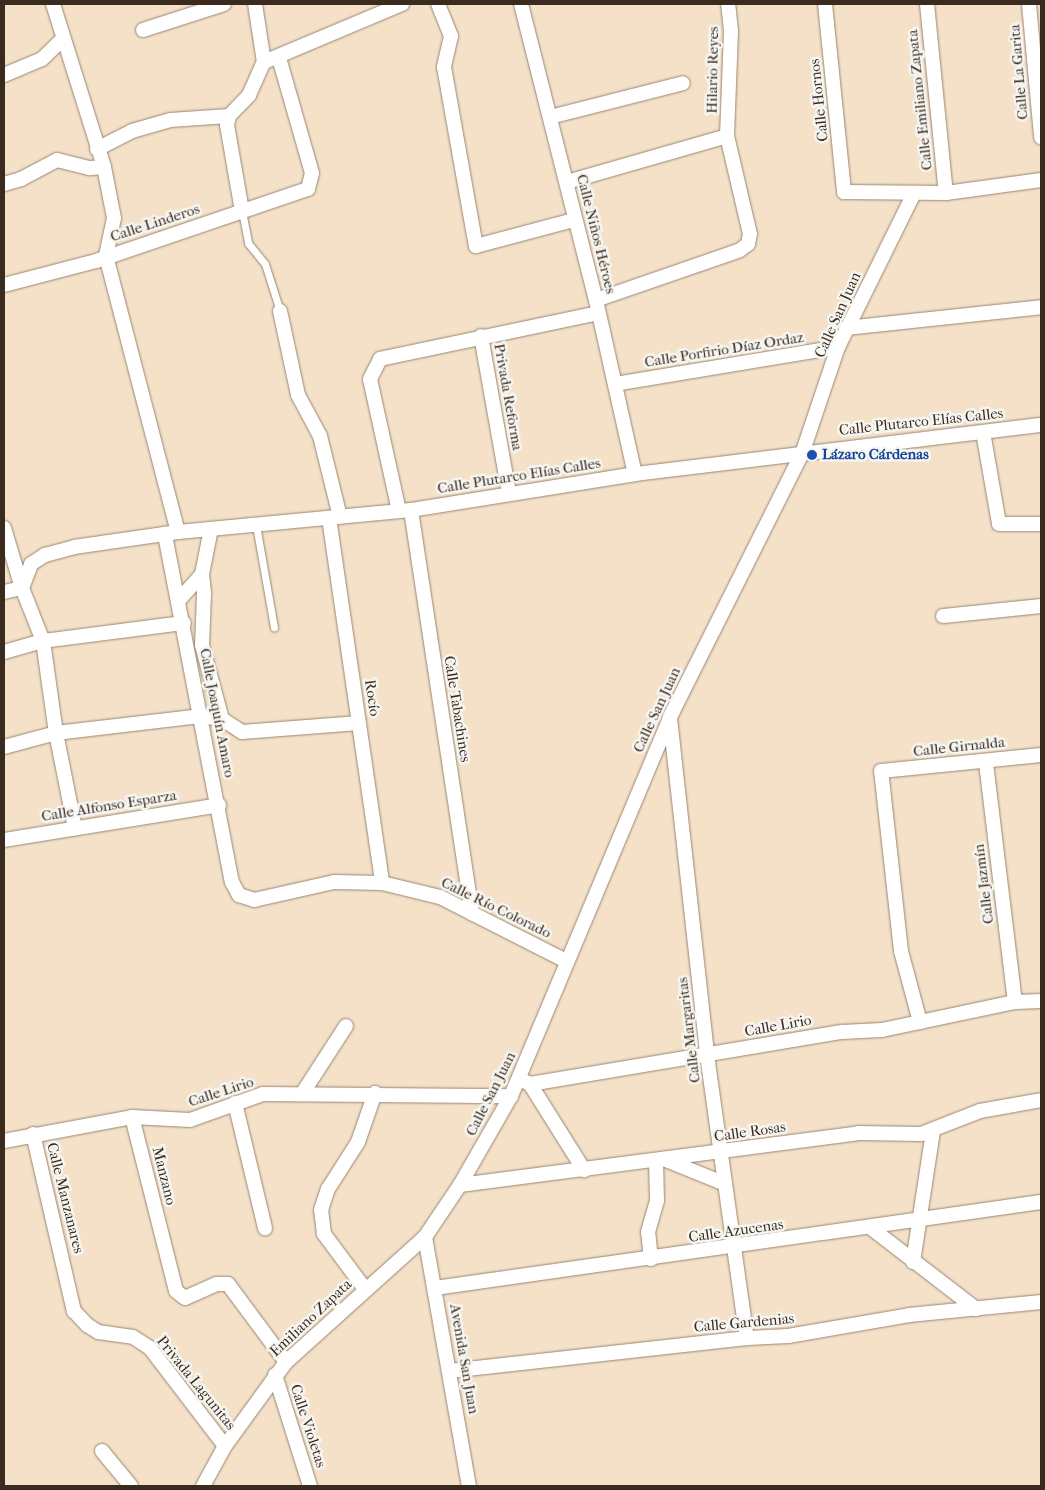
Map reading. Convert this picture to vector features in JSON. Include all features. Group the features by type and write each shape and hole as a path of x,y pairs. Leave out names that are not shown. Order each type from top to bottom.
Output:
{"street":[{"path":"52,4 104,167 114,218 106,256"},
{"path":"143,30 224,4"},
{"path":"242,211 228,135 229,116 249,95 264,62 255,4"},
{"path":"264,62 280,58 402,4"},
{"path":"438,4 451,36 444,67 476,246 574,220"},
{"name":"Calle Niños Héroes","path":"521,4 567,182 574,220 597,307 635,474"},
{"name":"Hilario Reyes","path":"727,136 731,31 728,4"},
{"name":"Calle Hornos","path":"825,4 844,192 914,193"},
{"name":"Calle Emiliano Zapata","path":"927,4 946,193"},
{"name":"Calle La Garita","path":"1029,4 1041,137"},
{"path":"4,75 42,58 63,39"},
{"name":"Calle Linderos","path":"4,285 96,261 106,256 303,192 313,178 280,58"},
{"path":"550,118 683,83"},
{"path":"97,149 132,131 170,120 229,116"},
{"path":"481,336 597,307 740,250 748,244 750,234 727,136 567,182"},
{"path":"4,184 22,179 57,160 90,168 104,167"},
{"path":"914,193 946,193 1041,180"},
{"name":"Calle San Juan","path":"425,1237 460,1185 511,1096 525,1081 566,961 670,717 803,451 846,328 914,193"},
{"name":"Calle Joaquín Amaro","path":"106,256 171,533 178,601 184,623 200,716 219,805 232,882 239,895"},
{"path":"846,328 1041,307"},
{"name":"Rocío","path":"280,311 298,396 320,436 334,518 359,723 382,883"},
{"name":"Calle Tabachines","path":"472,913 405,511 370,379 375,364 386,356 481,336"},
{"name":"Privada Reforma","path":"481,336 508,493"},
{"name":"Calle Porfirio Díaz Ordaz","path":"615,384 838,347"},
{"name":"Calle Plutarco Elías Calles","path":"22,588 31,564 45,554 74,547 171,533 405,511 508,493 803,451 1041,424"},
{"path":"983,432 999,524 1041,524"},
{"path":"4,528 22,588 43,641 56,733 76,828"},
{"path":"211,529 202,574 202,645 222,719"},
{"path":"178,601 202,574"},
{"path":"4,592 22,588"},
{"path":"943,616 1041,606"},
{"path":"4,652 43,641 184,623"},
{"path":"4,747 56,733 200,716 222,719 242,732 359,723"},
{"name":"Calle Margaritas","path":"670,717 707,1055 747,1338"},
{"name":"Calle Girnalda","path":"920,1022 901,951 881,771 986,763 1041,756"},
{"name":"Calle Jazmín","path":"986,763 1015,1002"},
{"name":"Calle Alfonso Esparza","path":"4,840 219,805"},
{"name":"Calle Río Colorado","path":"239,895 254,900 334,882 382,883 440,897 566,961"},
{"name":"Calle Lirio","path":"525,1081 707,1055 842,1032 882,1030 1015,1002 1041,1001"},
{"path":"302,1094 346,1026"},
{"path":"525,1081 584,1170"},
{"path":"364,1290 324,1234 321,1210 328,1189 358,1142 375,1093"},
{"name":"Calle Lirio","path":"4,1141 33,1134 132,1117 190,1120 262,1094 375,1093 511,1096"},
{"name":"Calle Rosas","path":"460,1185 858,1133 921,1134 933,1131 980,1111 1041,1100"},
{"path":"235,1103 265,1228"},
{"name":"Manzano","path":"132,1117 174,1285 180,1297 190,1297 217,1284 228,1284 286,1362"},
{"path":"913,1262 933,1131"},
{"name":"Calle Manzanares","path":"33,1134 66,1269"},
{"path":"651,1259 648,1232 657,1201 660,1160 725,1184"},
{"name":"Calle Azucenas","path":"435,1288 734,1248 1041,1202"},
{"path":"872,1228 913,1262 976,1308"},
{"name":"Emiliano Zapata","path":"203,1486 225,1446 286,1362 425,1237"},
{"name":"Avenida San Juan","path":"425,1237 469,1486"},
{"name":"Privada Lagunitas","path":"66,1269 71,1300 79,1319 98,1332 133,1337 150,1348 225,1446"},
{"name":"Calle Gardenias","path":"449,1371 818,1332 909,1315 1041,1302"},
{"name":"Calle Violetas","path":"275,1375 310,1486"},
{"path":"102,1451 132,1486"}],"lane":[{"path":"242,211 248,243 265,264 280,311"},
{"path":"256,526 274,628"}],"place":[{"name":"Lázaro Cárdenas","path":"812,455"}]}
